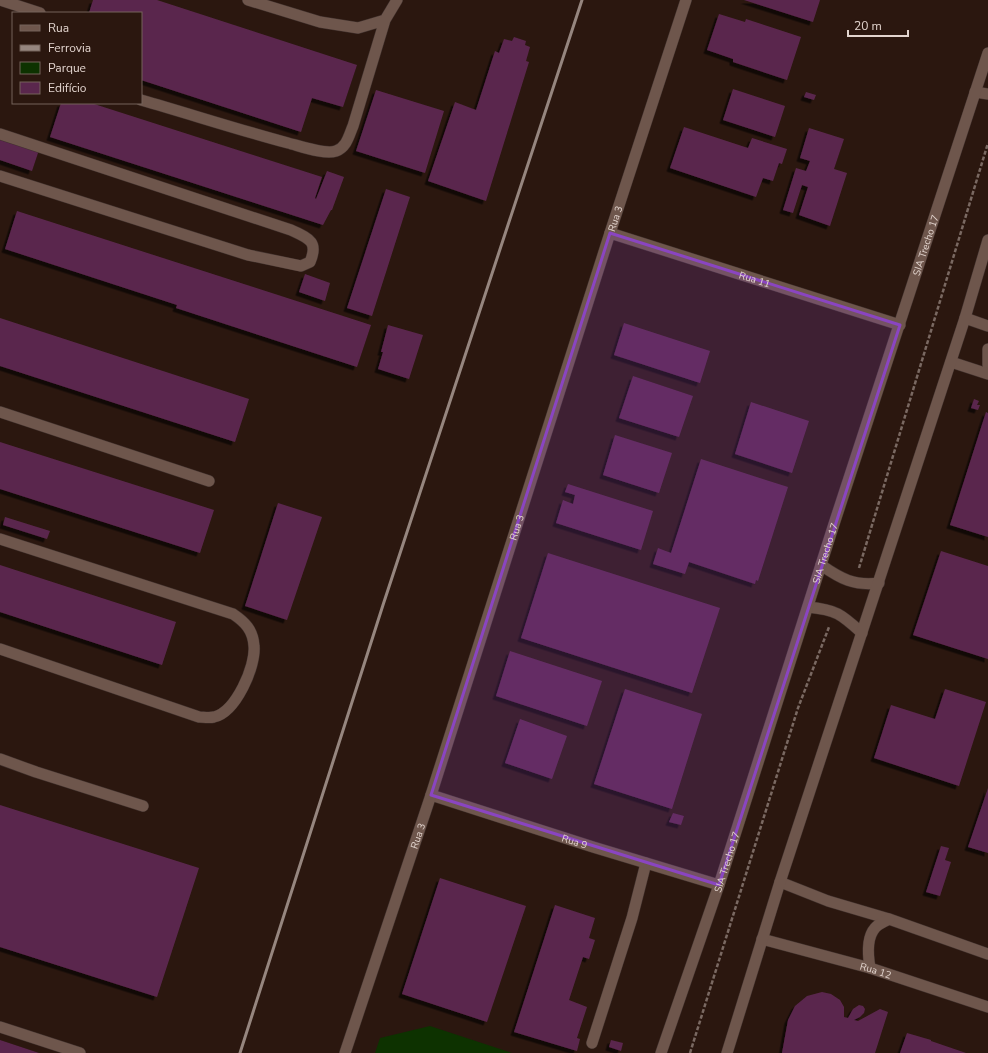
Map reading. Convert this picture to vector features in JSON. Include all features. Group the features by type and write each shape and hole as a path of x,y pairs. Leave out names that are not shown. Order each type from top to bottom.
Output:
{"street":[{"path":"0,0 37,12"},
{"path":"248,0 320,22 358,28 385,20"},
{"path":"142,100 313,149 334,152 343,148 350,132 385,20 397,0"},
{"name":"Rua 3","path":"344,1053 431,795 610,233 686,0"},
{"name":"SIA Trecho 17","path":"661,1053 719,886 821,565 988,52"},
{"path":"975,92 988,94"},
{"path":"0,134 291,230 309,238 314,248 310,262 302,266 248,255 0,176"},
{"name":"Rua 11","path":"610,233 900,325"},
{"path":"727,1053 780,882 965,318 986,252 988,240"},
{"path":"965,318 988,326"},
{"path":"988,349 988,365"},
{"path":"950,362 988,374"},
{"path":"0,412 209,481"},
{"path":"0,539 233,614 245,622 250,631 254,646 253,661 239,696 227,709 215,717 199,717 0,649"},
{"path":"821,565 834,574 854,583 879,583"},
{"path":"808,607 835,612 848,620 862,633"},
{"path":"0,759 143,806"},
{"name":"Rua 9","path":"431,795 719,886"},
{"path":"592,1043 632,918 646,863"},
{"path":"780,882 828,901 888,919 988,954"},
{"path":"870,968 868,952 870,937 874,929 888,919"},
{"name":"Rua 12","path":"762,939 870,968 988,1007"},
{"path":"0,1027 80,1053"}],"highlighted area":[{"path":"610,233 900,325 719,885 431,795"}],"green space":[{"path":"430,1026 512,1053 375,1053 380,1038"}],"building":[{"path":"93,0 157,0 357,65 343,107 312,98 301,132 142,80 142,12 89,12"},
{"path":"744,0 820,0 813,22"},
{"path":"719,14 745,22 746,19 801,37 787,80 733,62 733,59 707,50"},
{"path":"514,37 526,41 525,45 530,47 526,61 529,62 486,201 428,181 455,102 476,110 495,51 499,53 504,39 512,41"},
{"path":"733,89 785,106 775,137 723,120"},
{"path":"376,90 444,111 425,173 356,151"},
{"path":"806,92 816,95 814,100 804,97"},
{"path":"61,104 94,104 322,177 315,198 316,199 327,171 344,177 332,210 323,225 50,137"},
{"path":"684,127 748,148 752,138 787,149 782,164 779,163 773,181 763,178 756,197 670,168"},
{"path":"809,128 844,139 834,169 847,173 830,226 799,215 808,187 802,185 793,213 783,210 796,168 806,171 810,161 800,158"},
{"path":"0,137 39,150 32,171 0,160"},
{"path":"386,189 410,197 372,316 347,308"},
{"path":"17,211 371,325 357,367 176,308 177,305 5,249"},
{"path":"305,274 330,283 325,301 299,292"},
{"path":"0,318 249,399 235,442 0,366"},
{"path":"624,323 710,351 700,383 614,355"},
{"path":"388,325 423,335 409,379 378,369"},
{"path":"633,376 693,396 679,437 619,418"},
{"path":"974,399 979,401 977,405 980,405 978,410 971,408"},
{"path":"751,402 809,421 792,473 735,454"},
{"path":"986,412 988,413 988,537 950,525"},
{"path":"615,435 672,453 659,493 603,475"},
{"path":"0,442 214,510 200,553 0,489"},
{"path":"701,459 788,487 758,581 756,580 755,584 689,562 685,574 653,564 658,548 671,553"},
{"path":"568,484 653,511 641,550 556,523 563,500 573,504 575,495 565,492"},
{"path":"278,503 322,517 287,620 245,606"},
{"path":"5,517 50,531 47,539 3,525"},
{"path":"941,551 988,566 988,659 913,635"},
{"path":"548,553 720,608 692,693 521,638"},
{"path":"0,565 176,622 162,665 0,612"},
{"path":"510,651 602,681 587,726 496,696"},
{"path":"625,689 702,714 672,809 594,784"},
{"path":"945,689 986,702 959,786 874,758 891,705 935,719"},
{"path":"520,719 567,736 552,779 505,763"},
{"path":"988,788 988,853 968,847"},
{"path":"0,805 199,868 157,997 0,947"},
{"path":"673,813 684,816 681,825 669,822"},
{"path":"941,846 949,848 945,860 951,862 940,896 926,892"},
{"path":"440,878 526,906 487,1022 402,994"},
{"path":"555,905 595,918 589,938 595,940 589,959 583,957 569,1000 587,1007 577,1038 580,1039 577,1051 514,1032"},
{"path":"822,992 831,994 840,1000 844,1007 844,1017 848,1018 853,1009 859,1005 863,1006 865,1009 864,1013 854,1020 858,1021 880,1009 888,1012 875,1053 782,1053 788,1020 795,1006 807,996"},
{"path":"907,1033 931,1040 966,1053 900,1053"},
{"path":"0,1040 39,1053 0,1053"},
{"path":"611,1040 623,1043 621,1051 609,1047"}],"railway":[{"path":"240,1053 383,605 582,0"}]}
